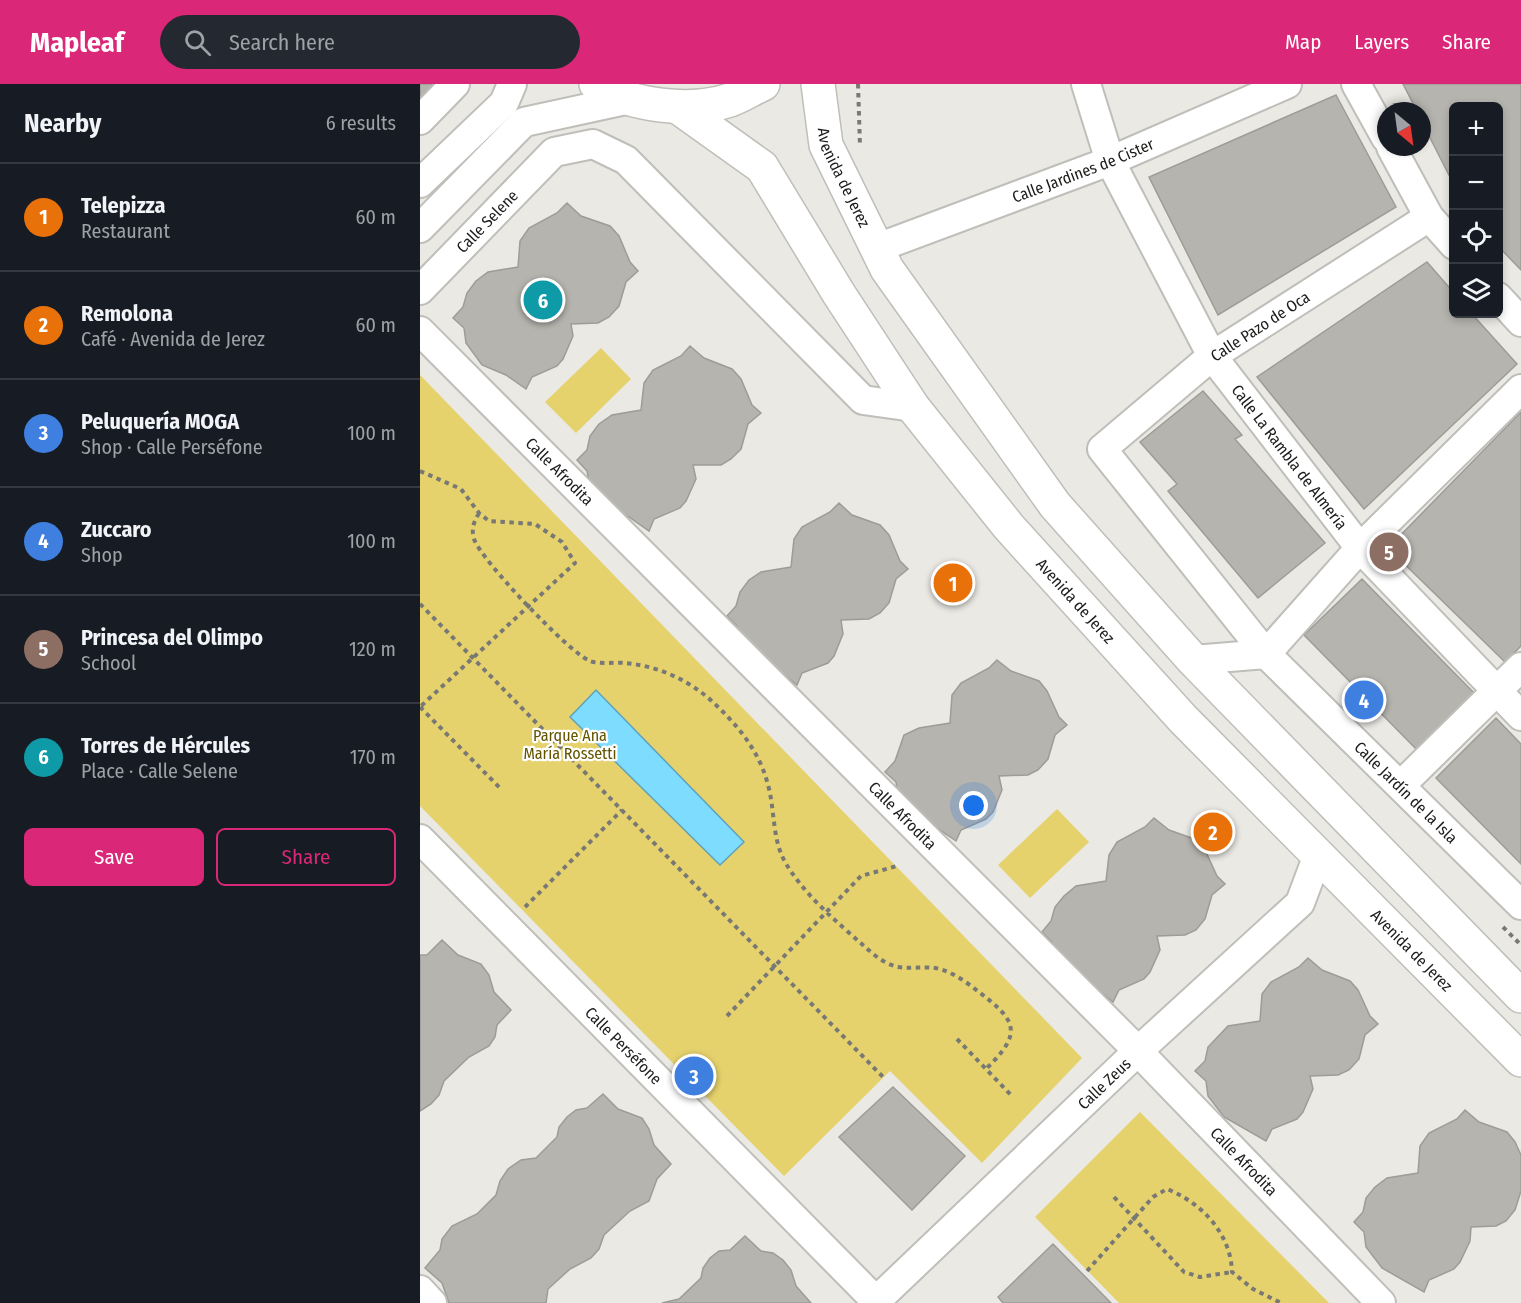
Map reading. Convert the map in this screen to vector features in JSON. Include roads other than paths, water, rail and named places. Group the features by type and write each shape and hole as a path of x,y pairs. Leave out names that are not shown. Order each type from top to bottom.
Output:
{"main road":[{"path":"596,84 630,99 678,107 729,100 764,84"},
{"name":"Avenida de Jerez","path":"818,84 826,145 887,269 1055,505 1192,660 1521,996"},
{"name":"Avenida de Jerez","path":"678,107 762,167 839,294 913,407 1009,527 1183,719 1521,1060"}],"street":[{"path":"420,120 454,84"},
{"path":"420,183 504,104 512,84"},
{"name":"Calle La Rambla de Almería","path":"1086,84 1110,161 1212,356 1360,548 1521,716"},
{"name":"Calle Jardines de Cister","path":"877,248 1110,161 1287,84"},
{"path":"1356,84 1377,122"},
{"path":"420,228 524,122 630,99"},
{"name":"Calle Selene","path":"420,290 554,152 593,144 626,160 864,400 913,407"},
{"path":"1396,156 1429,217 1449,239"},
{"name":"Calle Pazo de Oca","path":"1102,449 1212,356 1429,217"},
{"path":"1503,302 1521,322"},
{"name":"Calle Afrodita","path":"420,331 1138,1051 1381,1303"},
{"path":"1192,660 1266,654 1360,548 1521,389"},
{"name":"Calle Jardín de la Isla","path":"1102,449 1266,654 1521,905"},
{"path":"1401,785 1521,667"},
{"name":"Calle Perséfone","path":"420,839 876,1302"},
{"name":"Calle Zeus","path":"876,1302 1138,1051 1300,903 1318,855"},
{"path":"420,1290 432,1303"}],"water":[{"path":"596,690 744,842 720,865 570,717"}],"place":[{"name":"Torres de Hércules","path":"543,300"},
{"name":"Princesa del Olimpo","path":"1389,552"},
{"name":"Telepizza","path":"953,583"},
{"name":"Zuccaro","path":"1364,700"},
{"name":"Remolona","path":"1213,832"},
{"name":"Peluquería MOGA","path":"694,1076"}],"park label":[{"name":"Parque Ana María Rossetti","path":"570,744"}]}
